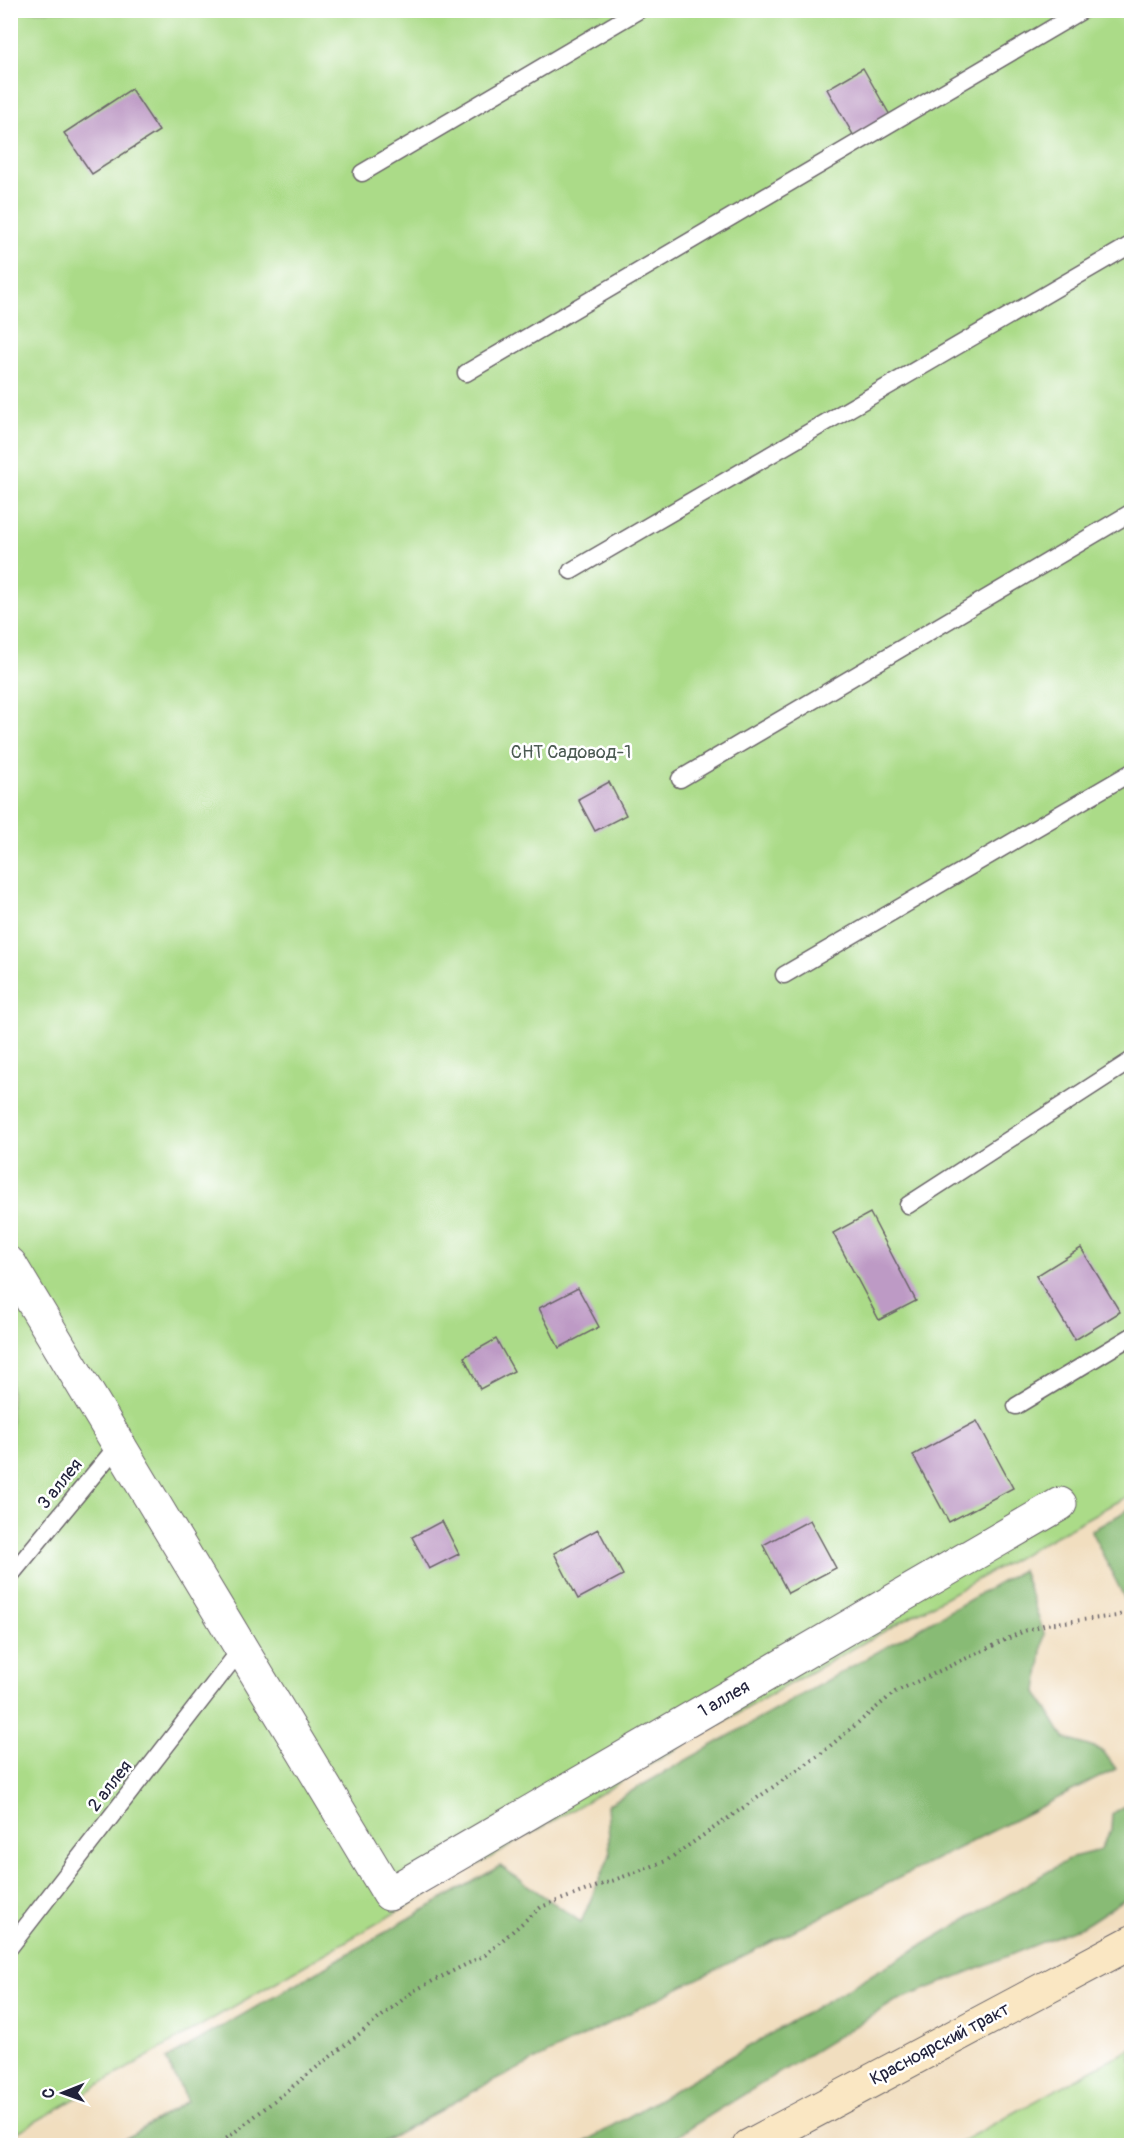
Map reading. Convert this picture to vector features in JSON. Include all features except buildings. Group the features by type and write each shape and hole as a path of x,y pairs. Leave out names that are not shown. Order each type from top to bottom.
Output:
{"main road":[{"name":"Красноярский тракт","path":"750,2145 1131,1942"}],"street":[{"path":"10,1264 241,1649"},
{"name":"1 аллея","path":"241,1649 389,1894 1060,1504"}],"lane":[{"path":"363,173 639,10"},
{"path":"466,373 1083,10"},
{"path":"571,571 1131,244"},
{"path":"680,779 1131,512"},
{"path":"784,975 1131,772"},
{"path":"908,1205 1131,1060"},
{"path":"1016,1406 1131,1336"},
{"name":"3 аллея","path":"10,1576 118,1445"},
{"name":"2 аллея","path":"10,1947 241,1649"}],"path":[{"path":"217,2145 415,1990 485,1955 541,1907 666,1861 818,1756 896,1692 1024,1631 1047,1624 1117,1616 1131,1610"}],"green space":[{"name":"СНТ Садовод-1","path":"11,11 1131,11 1131,1494 773,1693 11,2136"},
{"path":"1131,1508 1131,1611 1091,1531"},
{"path":"1022,1570 1044,1633 1037,1692 1064,1738 1103,1751 1116,1769 478,2089 378,2145 115,2145 187,2101 166,2059 500,1866 581,1922 610,1855 607,1805"},
{"path":"1131,1801 1131,1895 1087,1924 894,2002 662,2145 580,2145 1073,1857 1100,1850 1111,1830 1112,1814"},
{"path":"1131,2049 1131,2145 955,2145"}]}
